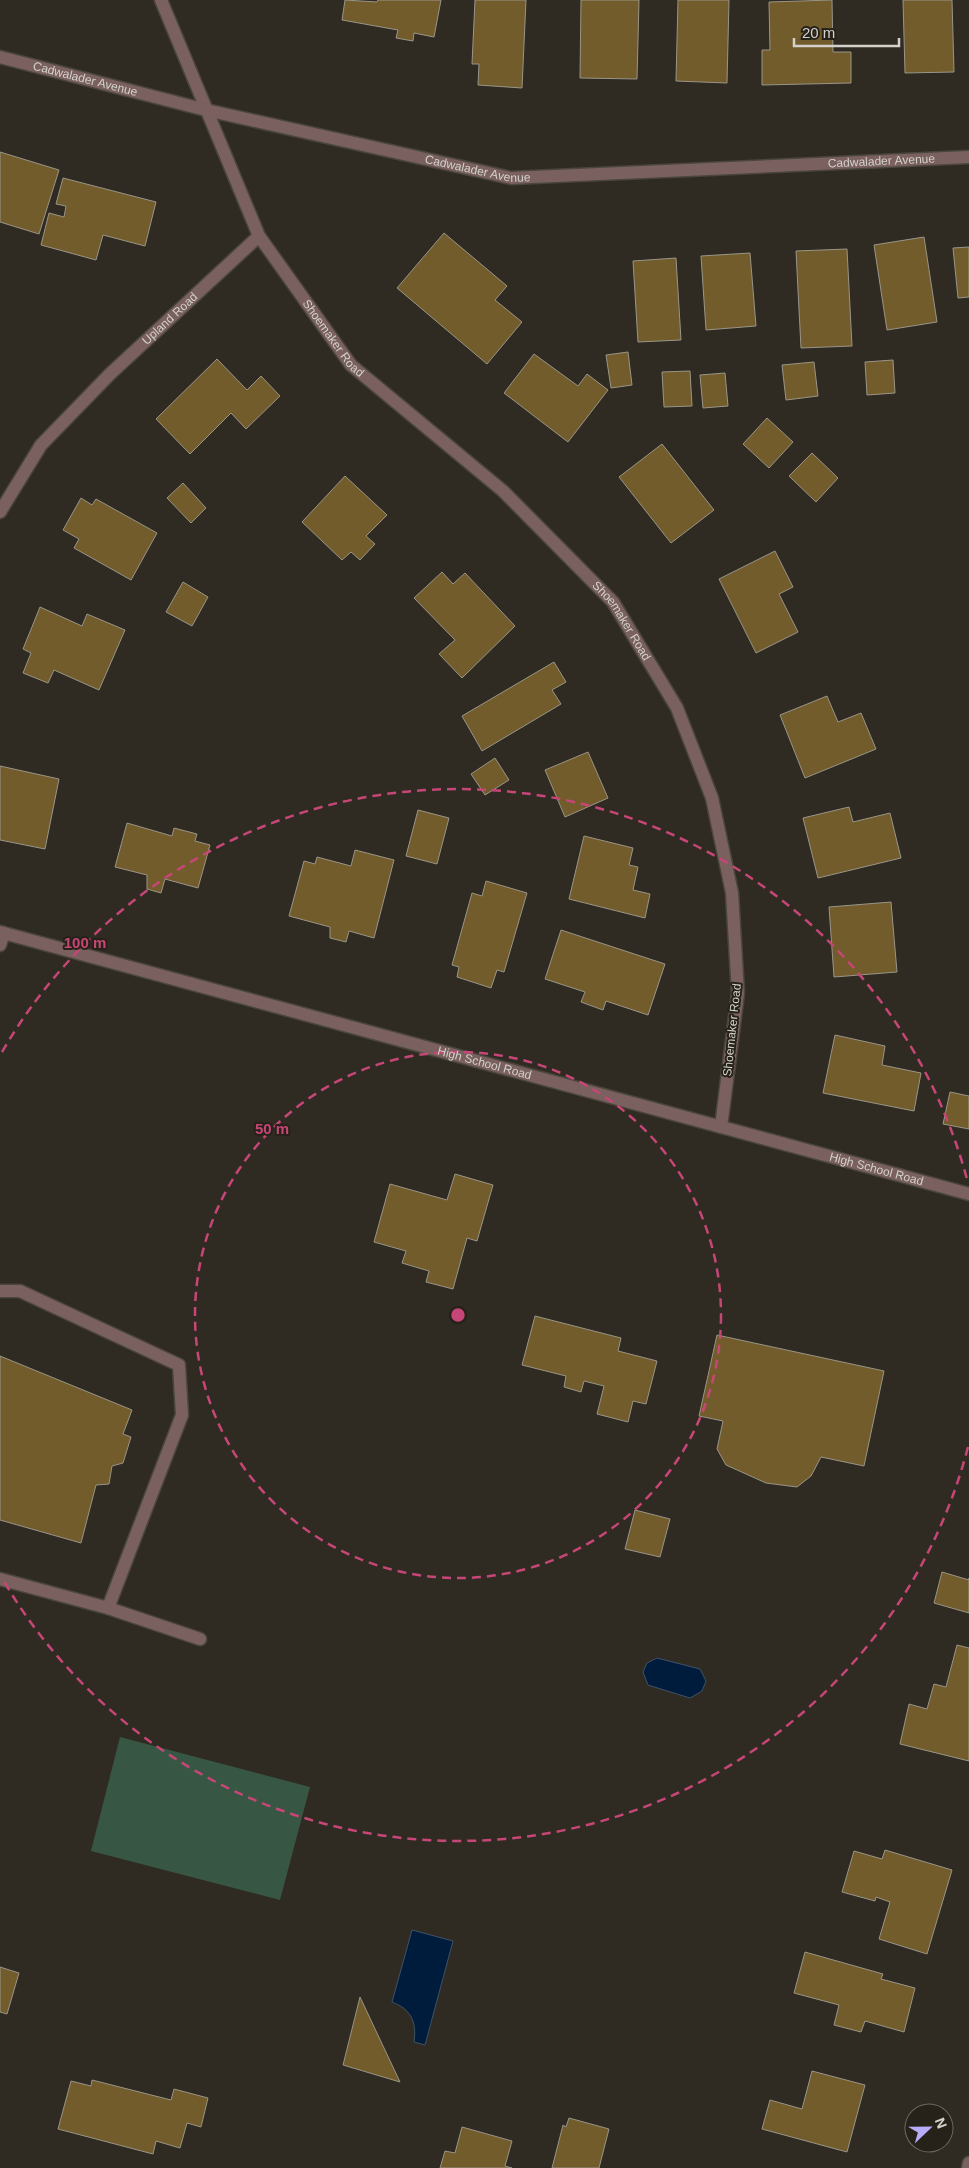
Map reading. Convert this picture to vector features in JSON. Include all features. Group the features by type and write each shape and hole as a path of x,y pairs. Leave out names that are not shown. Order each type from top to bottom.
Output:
{"street":[{"path":"161,0 259,236"},
{"name":"Cadwalader Avenue","path":"0,57 206,110 511,178 969,157"},
{"name":"Upland Road","path":"0,512 41,445 110,374 259,236"},
{"name":"Shoemaker Road","path":"259,236 351,365 503,491 613,602 677,708 712,798 732,893 738,993 722,1127"},
{"name":"High School Road","path":"1,937 969,1194"},
{"path":"0,1291 20,1291 179,1365 182,1414 108,1608"},
{"path":"0,1578 108,1608 200,1639"},
{"path":"968,2168 969,2163"}],"green space":[{"path":"120,1737 310,1787 280,1900 91,1851"}],"water":[{"path":"657,1658 700,1669 706,1681 702,1691 690,1698 648,1685 643,1672 647,1663"},
{"path":"412,1930 453,1941 425,2045 414,2042 415,2035 411,2017 404,2008 392,2002"}],"building":[{"path":"345,0 377,2 378,0 441,0 434,37 414,33 413,41 396,38 398,30 342,20"},
{"path":"475,0 526,0 522,88 478,85 479,64 472,64"},
{"path":"581,0 639,0 637,79 580,78"},
{"path":"678,0 729,0 727,83 676,81"},
{"path":"832,0 833,52 851,52 851,83 762,85 762,50 770,50 769,2"},
{"path":"903,0 952,0 954,72 905,73"},
{"path":"0,152 59,170 39,234 0,222"},
{"path":"63,178 156,202 145,246 103,235 96,260 41,245 49,213 64,217 66,206 56,204"},
{"path":"444,233 507,286 495,300 522,322 487,364 397,288"},
{"path":"924,237 937,322 887,330 874,245"},
{"path":"969,247 969,297 958,298 953,248"},
{"path":"847,249 852,346 801,348 796,251"},
{"path":"750,253 756,326 706,330 701,256"},
{"path":"676,258 681,340 638,342 633,261"},
{"path":"628,352 632,385 611,388 606,355"},
{"path":"534,354 578,386 587,374 608,390 568,442 504,393"},
{"path":"217,359 247,390 261,376 280,396 246,429 231,413 190,454 156,419"},
{"path":"893,360 895,393 867,395 865,362"},
{"path":"814,362 818,396 786,400 782,365"},
{"path":"690,371 692,406 664,407 662,372"},
{"path":"725,373 728,406 703,408 700,375"},
{"path":"767,418 793,442 769,468 743,444"},
{"path":"662,444 714,510 671,543 619,477"},
{"path":"812,453 838,478 816,502 789,476"},
{"path":"345,476 387,515 366,536 375,544 360,560 351,552 342,560 302,522"},
{"path":"183,483 206,508 191,523 167,498"},
{"path":"81,498 92,505 96,499 157,533 131,580 74,548 79,539 63,530"},
{"path":"775,551 793,587 779,594 798,632 756,653 719,579"},
{"path":"442,572 453,584 465,573 515,626 462,678 439,654 455,640 414,598"},
{"path":"183,582 208,597 192,626 166,612"},
{"path":"40,607 82,626 87,614 125,630 99,690 54,670 48,683 23,673 31,653 23,649"},
{"path":"554,662 566,682 552,690 561,704 482,751 462,716"},
{"path":"827,696 838,722 861,713 876,749 805,778 780,715"},
{"path":"588,752 608,798 565,817 545,770"},
{"path":"495,758 509,780 485,795 471,774"},
{"path":"0,766 59,779 45,849 0,840"},
{"path":"849,807 853,822 890,813 901,858 818,878 803,818"},
{"path":"418,810 449,818 437,864 406,856"},
{"path":"127,823 172,836 174,828 197,834 195,841 210,845 198,888 165,879 161,893 147,889 147,875 115,867"},
{"path":"584,836 633,848 629,865 638,867 633,890 650,894 645,918 569,899"},
{"path":"355,850 394,860 374,938 349,931 346,942 330,938 330,927 289,916 304,861 315,864 317,857 351,866"},
{"path":"486,881 527,893 504,972 497,970 491,988 457,977 459,967 452,965 472,893 482,896"},
{"path":"891,902 897,972 834,977 829,907"},
{"path":"561,930 665,964 648,1015 606,1001 603,1010 581,1002 585,992 545,979"},
{"path":"835,1035 885,1046 882,1065 921,1073 914,1111 823,1093"},
{"path":"950,1092 969,1096 969,1129 943,1124"},
{"path":"455,1174 493,1185 477,1241 467,1238 453,1289 426,1282 429,1271 402,1263 406,1251 374,1242 390,1184 447,1200"},
{"path":"535,1316 621,1338 618,1351 657,1361 646,1404 633,1401 628,1422 597,1414 604,1386 584,1381 581,1392 564,1387 566,1376 522,1365"},
{"path":"717,1335 884,1371 864,1466 821,1457 811,1476 797,1487 766,1483 726,1465 717,1449 723,1421 699,1416"},
{"path":"0,1356 132,1410 123,1434 131,1437 123,1463 112,1466 109,1484 96,1485 81,1543 0,1520"},
{"path":"635,1510 670,1519 660,1557 625,1549"},
{"path":"942,1572 969,1580 969,1613 934,1603"},
{"path":"957,1645 969,1648 969,1761 900,1744 909,1704 927,1709 934,1684 946,1687"},
{"path":"885,1850 952,1870 927,1954 879,1939 890,1902 876,1897 875,1901 842,1892 854,1851 882,1859"},
{"path":"805,1952 883,1974 881,1979 915,1988 904,2032 865,2021 861,2032 834,2025 839,2005 794,1993"},
{"path":"0,1967 19,1973 7,2014 0,2012"},
{"path":"360,1997 400,2082 343,2065"},
{"path":"812,2071 865,2085 847,2152 762,2129 770,2100 802,2109"},
{"path":"92,2080 171,2100 174,2089 208,2098 201,2127 187,2123 180,2148 156,2141 153,2154 58,2129 71,2081 91,2086"},
{"path":"569,2118 609,2129 599,2168 552,2168 563,2125 566,2127"},
{"path":"462,2127 512,2141 505,2166 512,2168 440,2168 445,2151 455,2153"}]}
